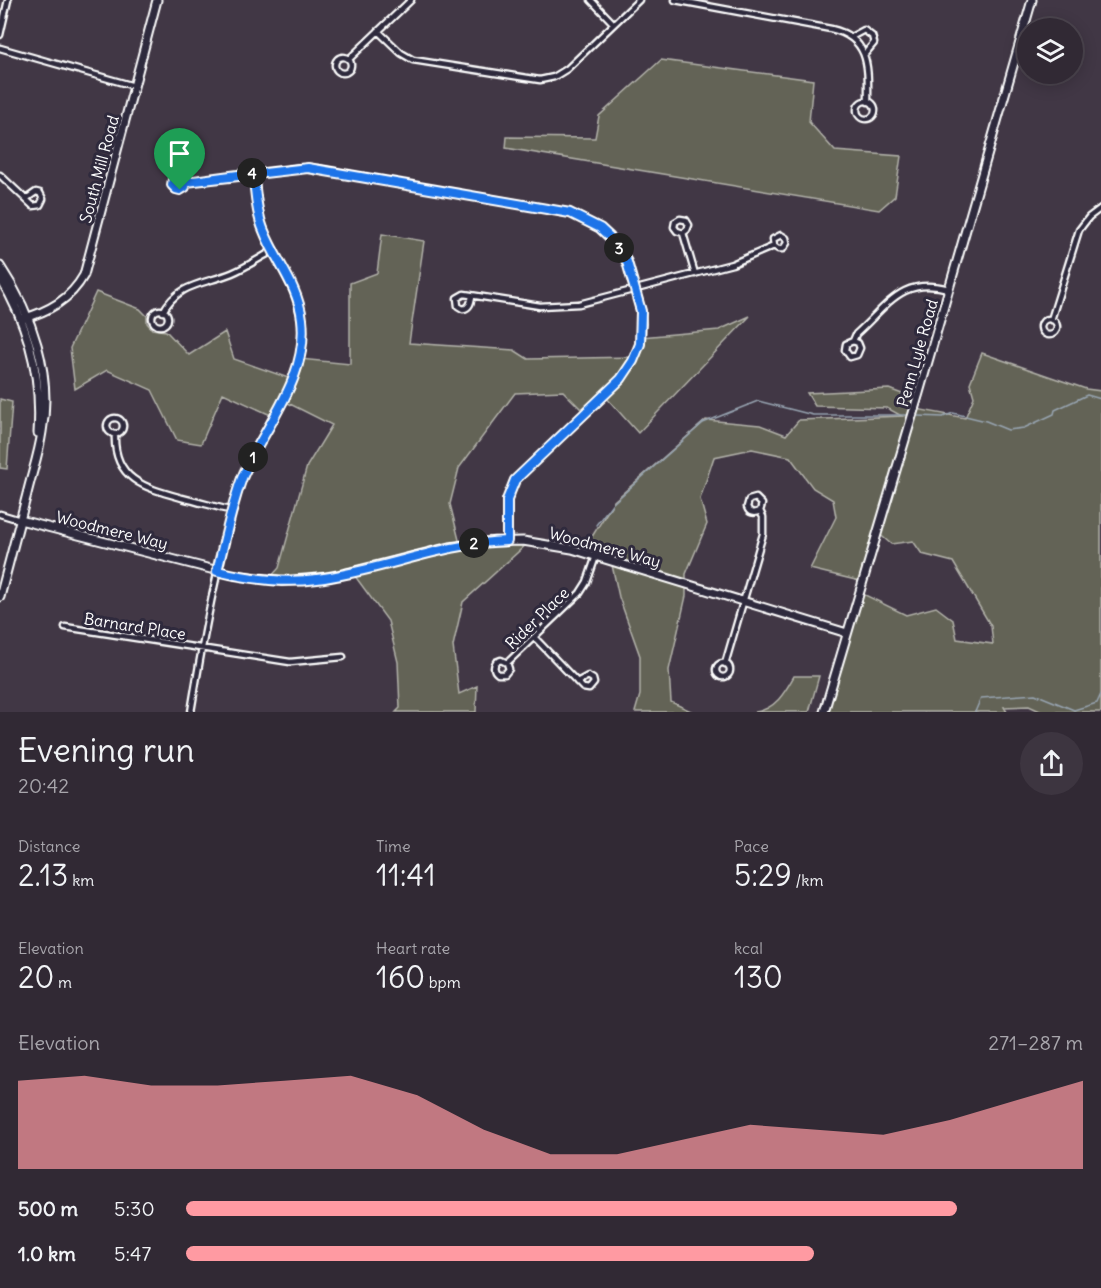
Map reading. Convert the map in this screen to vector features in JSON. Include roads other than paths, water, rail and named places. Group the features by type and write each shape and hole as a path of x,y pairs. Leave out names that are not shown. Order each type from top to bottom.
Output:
{"street":[{"path":"0,35 8,0"},
{"name":"South Mill Road","path":"26,318 59,304 74,290 84,275 157,0"},
{"path":"349,59 411,0"},
{"path":"591,0 614,24"},
{"path":"378,31 401,53 413,60 540,80 561,74 639,0"},
{"path":"675,0 831,29 851,37 864,55 868,69 868,102"},
{"name":"Penn Lyle Road","path":"824,712 1032,0"},
{"path":"851,37 864,30 873,36 874,43 864,55"},
{"path":"0,48 134,86"},
{"path":"186,182 297,168 321,169 570,213 600,228 616,243 627,262 636,290 642,324 640,344 633,361 621,379 515,480 507,500 507,541"},
{"path":"191,712 217,571 244,474 289,390 301,356 303,330 300,306 291,282 261,222 253,173"},
{"path":"0,175 26,199"},
{"path":"1051,320 1079,230 1089,217 1101,208"},
{"path":"683,232 695,274"},
{"path":"472,296 553,307 579,304 732,264 774,246"},
{"path":"163,312 176,295 189,286 236,271 274,250"},
{"path":"0,266 26,318 37,379 39,412 35,465 0,597"},
{"path":"0,278 26,318"},
{"path":"853,341 856,334 906,290 928,284 949,289"},
{"path":"115,434 115,449 120,463 136,482 150,489 233,511"},
{"path":"725,664 762,542 763,526 760,511"},
{"name":"Woodmere Way","path":"0,514 217,571 266,580 315,580 450,547 507,541 553,545 848,633"},
{"name":"Rider Place","path":"507,663 580,593 587,582 596,556"},
{"name":"Barnard Place","path":"65,627 290,662 342,657"},
{"path":"534,637 577,682"}],"waterway":[{"path":"918,416 943,417 953,413 986,421 1008,430 1024,428 1087,395 1101,399"},
{"path":"596,525 612,504 703,423 758,401 813,415 907,415"},
{"path":"975,712 981,698 1035,694 1074,710 1097,703 1101,694"}]}
